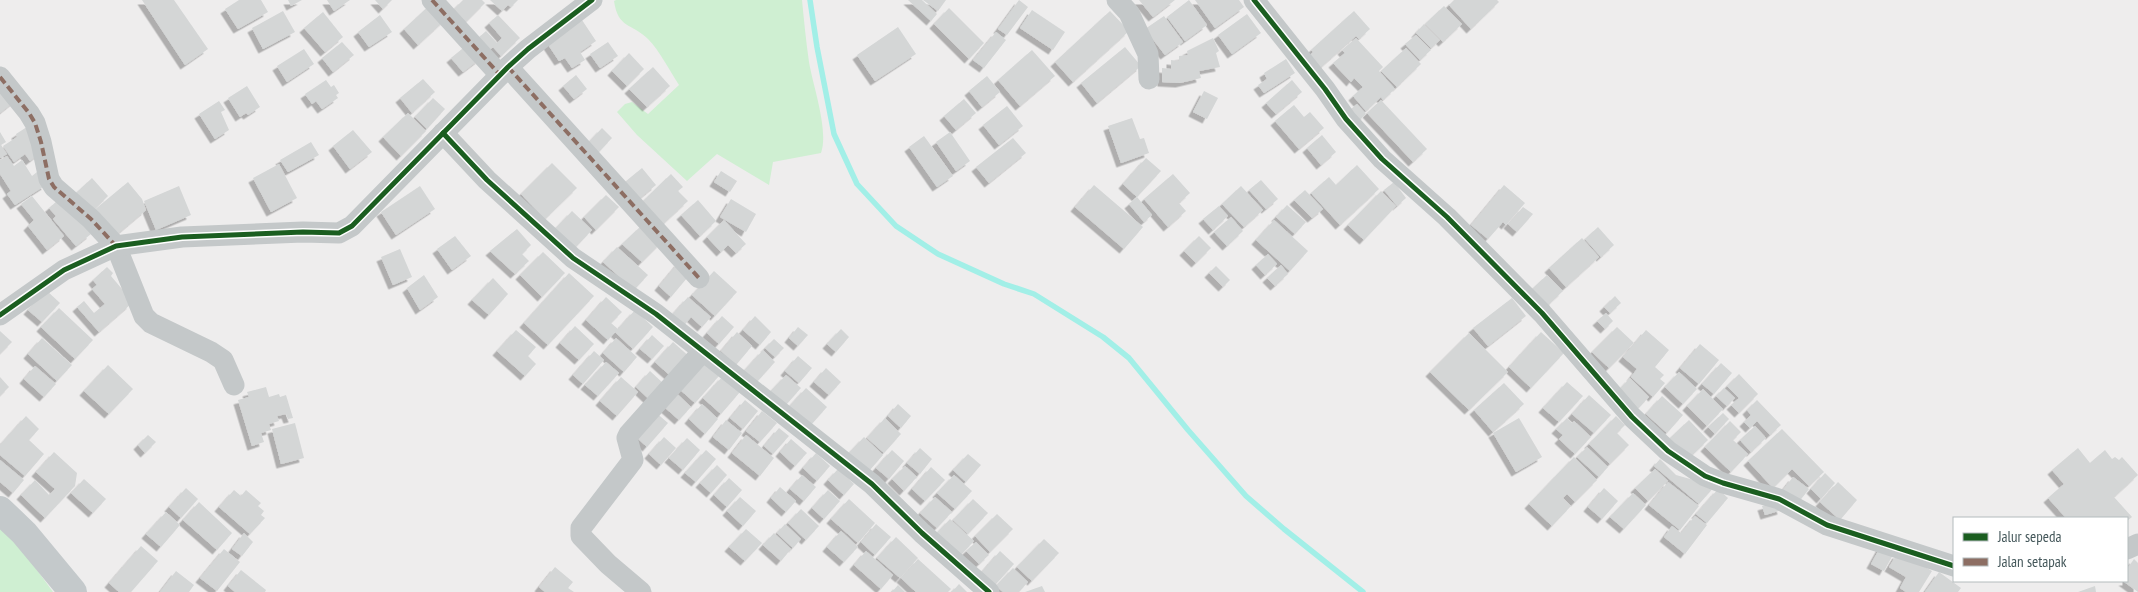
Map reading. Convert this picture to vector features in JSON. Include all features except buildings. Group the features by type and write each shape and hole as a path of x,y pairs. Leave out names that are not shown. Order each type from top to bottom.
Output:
{"street":[{"path":"432,0 504,71 699,278"},
{"path":"0,315 64,270 116,246 200,236 284,232 340,233 352,226 504,71 528,49 592,0"},
{"path":"1118,0 1129,13 1148,54 1149,79"},
{"path":"1254,0 1325,89 1346,119 1382,159 1447,217 1542,313 1632,417 1668,451 1705,476 1723,484 1779,499 1827,525 1953,566"},
{"path":"0,77 35,122 49,179 54,187 91,219 116,246 144,316 151,323 211,352 223,360 234,385"},
{"path":"443,133 487,180 573,258 656,314 872,484 922,533 989,592"},
{"path":"641,592 608,564 581,536 581,528 633,460 627,438 629,434 703,351"},
{"path":"0,510 24,533 73,592"}],"green space":[{"path":"802,0 809,62 822,121 823,144 821,153 773,162 769,185 717,154 687,181 637,135 617,112 625,104 632,102 648,114 679,85 648,39 622,21 616,10 614,1"},
{"path":"0,526 29,559 53,592 0,592"}],"waterway":[{"path":"810,0 834,134 857,184 896,226 938,254 1004,284 1034,294 1103,337 1129,358 1188,430 1246,496 1363,592"}],"marked path":[{"path":"432,0 500,75"},
{"path":"508,67 699,278"},
{"path":"0,77 35,123 49,179 54,187 91,219 116,246"}],"cycle path":[{"path":"0,315 64,270 116,246 182,237 303,232 339,233 352,226 508,67 528,49 592,0"},
{"path":"1254,0 1325,89 1346,119 1382,159 1447,217 1542,313 1632,417 1668,451 1705,476 1779,499 1827,525 1953,566"},
{"path":"443,133 487,180 573,258 656,314 872,484 922,533 989,592"}]}
